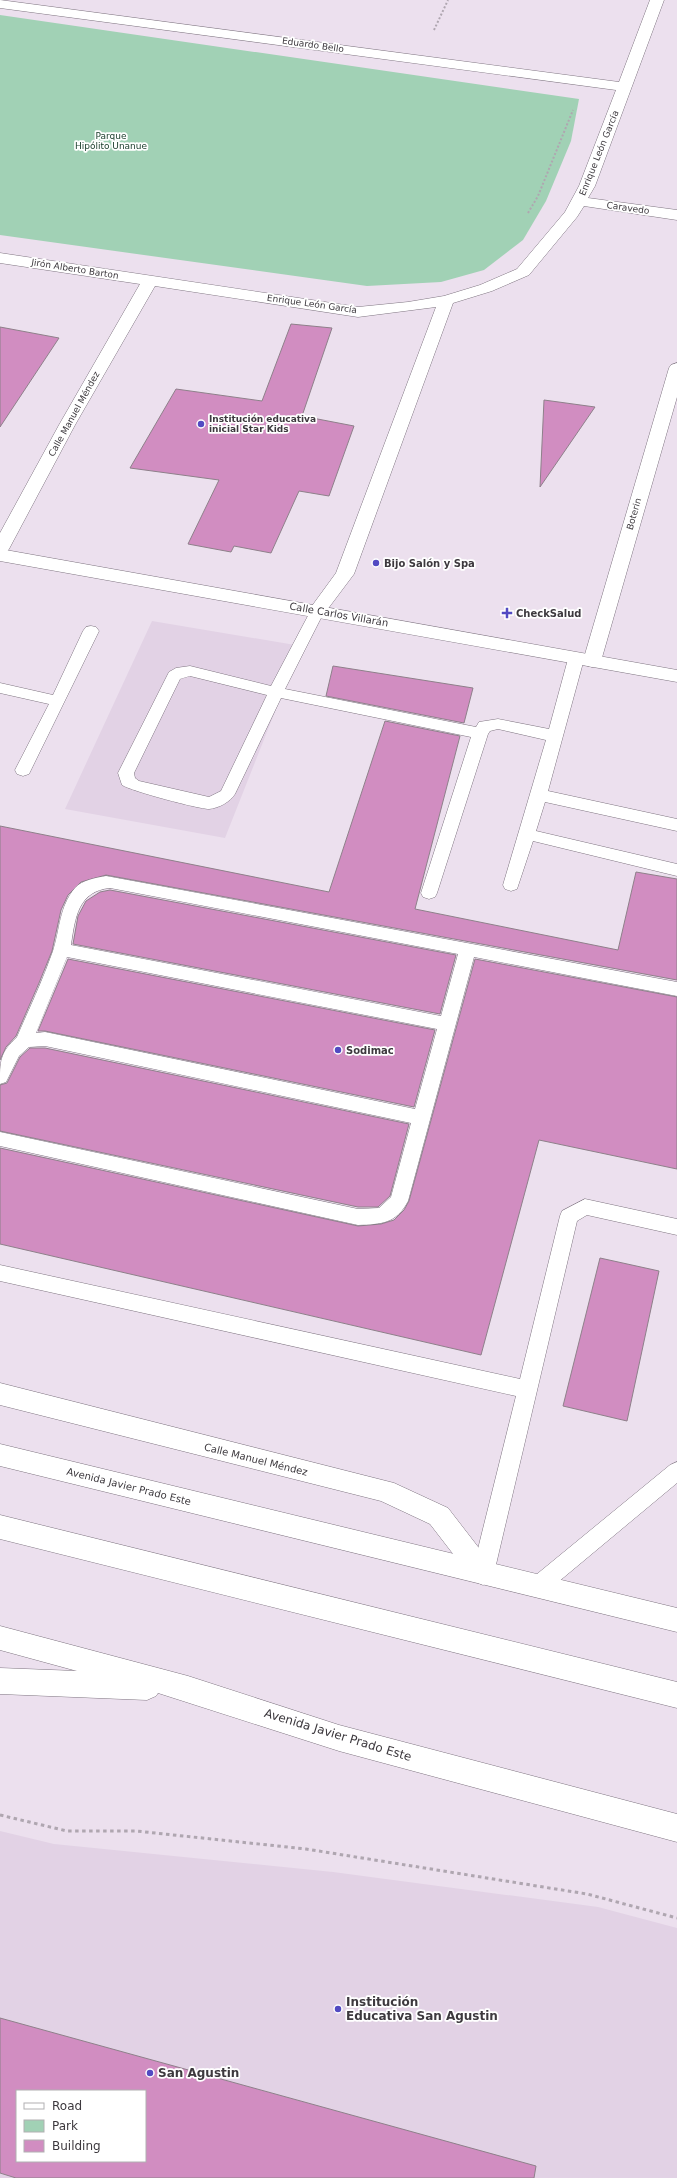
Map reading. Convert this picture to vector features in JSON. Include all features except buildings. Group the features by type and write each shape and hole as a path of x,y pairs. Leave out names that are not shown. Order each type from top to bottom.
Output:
{"main road":[{"name":"Enrique León García","path":"150,281 358,312 446,300 486,288 523,272 554,238 579,201 587,186 658,0"},
{"name":"Eduardo Bello","path":"0,4 625,87"},
{"name":"Caravedo","path":"579,201 677,215"},
{"name":"Jirón Alberto Barton","path":"0,258 150,281"},
{"name":"Calle Manuel Méndez","path":"0,549 67,425 150,281"},
{"path":"318,610 345,574 446,300"},
{"name":"Boterin","path":"584,660 677,368"},
{"name":"Calle Carlos Villarán","path":"0,555 318,610 677,676"},
{"name":"Calle Manuel Méndez","path":"0,1394 385,1491 439,1516 483,1573"},
{"name":"Avenida Javier Prado Este","path":"0,1455 677,1620"},
{"path":"0,1527 677,1695"},
{"name":"Avenida Javier Prado Este","path":"0,1638 188,1689 339,1738 677,1828"},
{"path":"0,1681 188,1689"}],"lane":[{"path":"318,610 293,656 276,692 227,794 220,800 209,803 134,785 128,780 126,773 174,676 181,672 190,671 276,692 480,733"},
{"path":"23,770 91,631"},
{"path":"511,885 539,795 554,736 584,660"},
{"path":"0,688 58,701"},
{"path":"429,893 480,733 485,726 498,724 554,736"},
{"path":"539,795 677,825"},
{"path":"526,834 677,870"},
{"path":"0,1077 12,1052 24,1041 62,950 64,925 81,891 96,883 110,882 468,948 677,989"},
{"path":"0,1139 358,1217 384,1216 398,1201 468,948"},
{"path":"62,950 448,1024"},
{"path":"24,1041 45,1040 422,1118"},
{"path":"483,1573 570,1216 585,1207 677,1227"},
{"path":"0,1273 528,1390"},
{"path":"538,1586 677,1471"}],"path":[{"path":"526,215 538,196 573,108"},
{"path":"0,1815 66,1831 136,1831 306,1849 587,1894 677,1918"}],"shaded area":[{"path":"152,621 301,646 225,838 65,809"},
{"name":"Institución Educativa San Agustin","path":"0,1831 54,1844 333,1872 598,1907 677,1928 677,2178 0,2178"}],"green space":[{"name":"Parque Hipólito Unanue","path":"0,15 579,99 571,141 546,201 523,240 484,270 441,282 367,286 0,235"}],"place":[{"name":"Institución educativa inicial Star Kids","path":"201,424"},
{"name":"Bijo Salón y Spa","path":"376,563"},
{"name":"CheckSalud","path":"507,613"},
{"name":"Sodimac","path":"338,1050"},
{"name":"Institución Educativa San Agustin","path":"338,2009"},
{"name":"San Agustin","path":"150,2073"}]}
